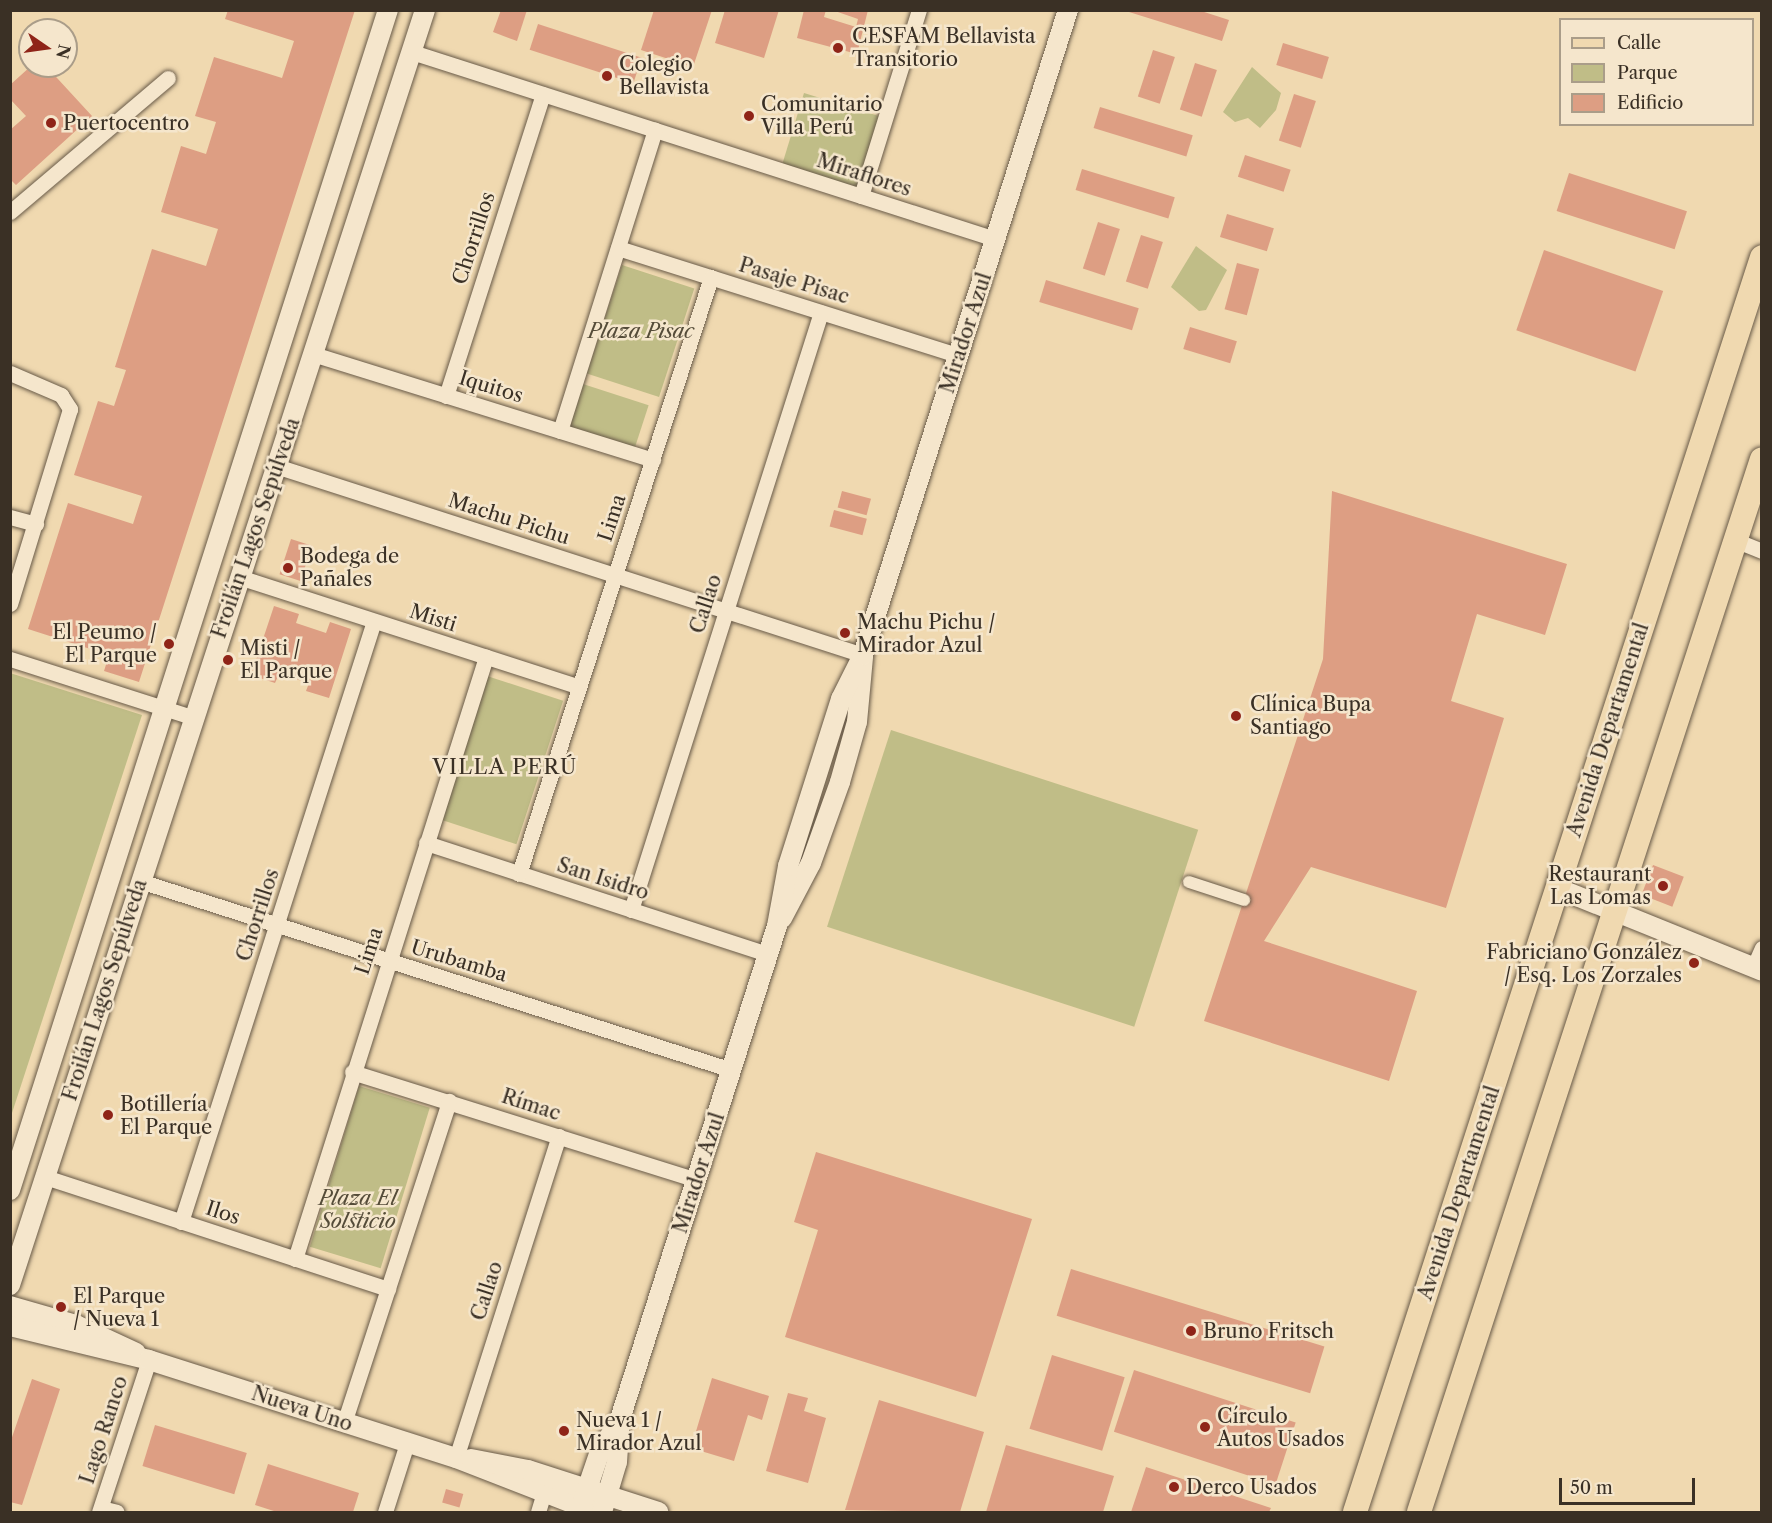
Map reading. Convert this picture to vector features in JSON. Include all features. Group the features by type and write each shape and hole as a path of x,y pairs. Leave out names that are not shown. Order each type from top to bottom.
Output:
{"main road":[{"name":"Avenida Departamental","path":"1355,1512 1761,257"},
{"path":"1419,1512 1761,459"}],"street":[{"name":"Froilán Lagos Sepúlveda","path":"10,1190 163,708 254,438 388,10"},
{"name":"Froilán Lagos Sepúlveda","path":"10,1285 238,577 316,355 425,10"},
{"path":"861,196 919,10"},
{"name":"Mirador Azul","path":"588,1510 587,1489 599,1454 620,1419 777,926 788,866 841,699 863,654 1068,10"},
{"name":"Miraflores","path":"412,52 995,239"},
{"path":"11,210 168,78"},
{"name":"Chorrillos","path":"446,396 543,94"},
{"path":"560,431 655,130"},
{"name":"Pasaje Pisac","path":"618,248 958,355"},
{"path":"312,250 329,249 345,262"},
{"name":"Lima","path":"519,874 711,277"},
{"name":"Callao","path":"631,910 821,312"},
{"name":"Iquitos","path":"316,355 653,460"},
{"path":"10,373 68,402 70,415 10,604"},
{"path":"254,438 280,461"},
{"name":"Machu Pichu","path":"280,461 616,575 863,654"},
{"path":"10,517 36,524"},
{"path":"1735,540 1761,551"},
{"name":"Misti","path":"238,577 579,687"},
{"name":"Chorrillos","path":"181,1222 374,621"},
{"name":"Lima","path":"295,1259 352,1072 486,657"},
{"path":"10,659 192,717"},
{"name":"San Isidro","path":"426,843 768,954"},
{"name":"Urubamba","path":"140,881 732,1070"},
{"path":"1189,882 1244,900"},
{"path":"1557,888 1616,910 1757,970 1761,948"},
{"path":"49,1070 77,1079"},
{"name":"Rímac","path":"352,1072 696,1180"},
{"path":"344,1423 449,1101"},
{"name":"Callao","path":"456,1458 559,1136"},
{"name":"Ilos","path":"45,1177 388,1289"},
{"name":"Nueva Uno","path":"10,1306 92,1331 148,1360"},
{"name":"Nueva Uno","path":"10,1326 148,1360 456,1458 508,1465 587,1489 605,1504 658,1512"},
{"name":"Lago Ranco","path":"100,1510 148,1360"},
{"name":"Mirador Azul","path":"605,1504 619,1455 620,1419"},
{"path":"385,1512 407,1443"},
{"name":"Nueva Uno","path":"456,1458 540,1504 588,1510"},
{"path":"100,1510 117,1512"}],"green space":[{"path":"1252,67 1281,93 1276,110 1260,128 1248,118 1235,122 1223,112"},
{"path":"804,93 881,116 858,190 781,167"},
{"path":"1196,246 1227,270 1206,310 1199,311 1171,287"},
{"name":"Plaza Pisac","path":"622,265 694,288 659,397 587,373"},
{"path":"583,384 649,405 635,448 569,427"},
{"path":"10,673 142,715 11,1116 10,1116"},
{"path":"487,676 563,701 516,844 440,820"},
{"path":"891,730 1198,830 1134,1027 827,927"},
{"name":"Plaza El Solsticio","path":"359,1086 430,1108 381,1268 310,1247"}],"building":[{"path":"228,10 355,10 139,682 104,671 109,655 28,629 68,503 133,524 142,496 74,475 98,401 114,406 126,370 115,367 152,249 206,266 218,229 161,212 181,146 206,154 216,122 195,116 214,57 282,78 294,41 225,19"},
{"path":"501,10 527,10 517,41 493,32"},
{"path":"654,10 712,10 693,67 641,50"},
{"path":"725,10 779,10 764,58 715,43"},
{"path":"804,10 826,10 824,17 856,27 858,19 832,10 868,10 857,54 797,38"},
{"path":"1198,10 1229,20 1222,41 1129,12"},
{"path":"538,24 642,58 633,83 530,50"},
{"path":"1283,43 1329,57 1322,79 1276,65"},
{"path":"1153,50 1175,57 1160,104 1138,97"},
{"path":"1195,63 1217,70 1202,117 1180,110"},
{"name":"Puertocentro","path":"18,78 57,78 92,116 16,185 10,179 10,130 26,116 10,99 10,85"},
{"path":"1294,94 1316,101 1301,148 1279,141"},
{"path":"1100,107 1193,135 1186,156 1094,128"},
{"path":"1245,155 1291,170 1284,192 1238,177"},
{"path":"1082,169 1175,197 1168,218 1076,190"},
{"path":"1569,173 1687,211 1675,249 1557,211"},
{"path":"1227,214 1274,228 1267,251 1220,237"},
{"path":"1098,222 1120,229 1105,276 1083,269"},
{"path":"1141,235 1163,242 1148,289 1126,282"},
{"path":"1544,250 1663,291 1635,371 1516,330"},
{"path":"1237,263 1259,269 1247,315 1225,309"},
{"path":"1046,280 1139,308 1132,330 1039,302"},
{"path":"1190,327 1237,341 1230,363 1183,349"},
{"path":"842,491 871,499 867,515 838,507"},
{"path":"1332,491 1567,564 1545,635 1477,614 1451,701 1504,718 1446,908 1311,867 1264,941 1417,991 1389,1081 1204,1021 1323,659"},
{"path":"834,510 867,519 862,535 830,526"},
{"path":"291,539 312,546 300,581 280,574"},
{"path":"274,606 299,614 296,623 326,633 330,622 351,629 329,698 306,691 309,683 279,674 275,683 251,675"},
{"name":"Restaurant Las Lomas","path":"1653,865 1684,877 1672,907 1642,895"},
{"name":"Botillería El Parque","path":"105,1109 115,1112 112,1121 102,1119"},
{"path":"816,1152 1032,1219 976,1397 785,1337 818,1230 794,1222"},
{"name":"Bruno Fritsch","path":"1071,1269 1324,1346 1310,1393 1057,1316"},
{"path":"1052,1355 1125,1377 1102,1451 1029,1429"},
{"name":"Círculo Autos Usados","path":"1134,1370 1296,1423 1276,1484 1114,1432"},
{"path":"712,1378 769,1396 762,1420 748,1415 734,1461 691,1448"},
{"path":"32,1379 60,1389 22,1505 10,1502 10,1443"},
{"path":"788,1393 808,1398 804,1411 826,1418 808,1483 766,1471"},
{"path":"879,1400 984,1432 960,1512 845,1510"},
{"path":"155,1425 247,1453 234,1494 142,1466"},
{"path":"1006,1445 1114,1476 1103,1512 986,1512"},
{"path":"268,1464 359,1493 353,1512 277,1512 255,1505"},
{"name":"Derco Usados","path":"1146,1467 1271,1508 1269,1512 1131,1512"},
{"path":"446,1489 463,1494 459,1507 442,1502"}],"place":[{"name":"CESFAM Bellavista Transitorio","path":"838,48"},
{"name":"Colegio Bellavista","path":"607,76"},
{"name":"Comunitario Villa Perú","path":"749,116"},
{"name":"Puertocentro","path":"51,123"},
{"name":"Bodega de Pañales","path":"288,568"},
{"name":"Machu Pichu / Mirador Azul","path":"845,633"},
{"name":"El Peumo / El Parque","path":"169,644"},
{"name":"Misti / El Parque","path":"228,660"},
{"name":"Clínica Bupa Santiago","path":"1236,716"},
{"name":"Restaurant Las Lomas","path":"1663,886"},
{"name":"Fabriciano González / Esq. Los Zorzales","path":"1694,963"},
{"name":"Botillería El Parque","path":"108,1115"},
{"name":"El Parque / Nueva 1","path":"61,1307"},
{"name":"Bruno Fritsch","path":"1191,1331"},
{"name":"Círculo Autos Usados","path":"1205,1427"},
{"name":"Nueva 1 / Mirador Azul","path":"564,1431"},
{"name":"Derco Usados","path":"1174,1487"}],"district":[{"name":"VILLA PERÚ","path":"505,767"}]}
